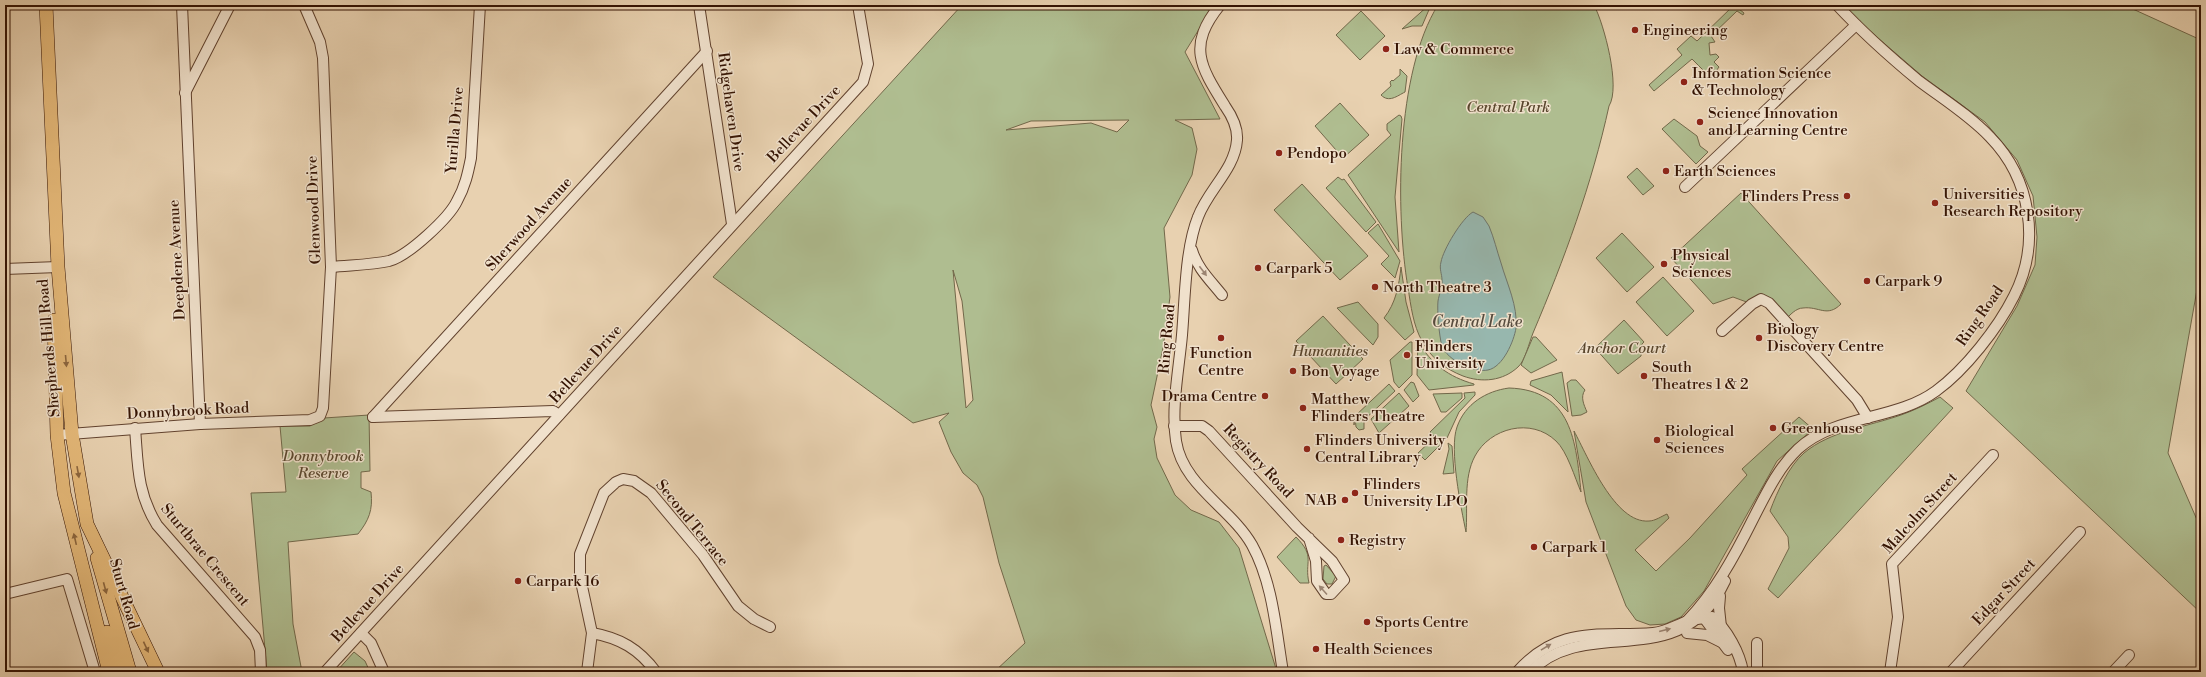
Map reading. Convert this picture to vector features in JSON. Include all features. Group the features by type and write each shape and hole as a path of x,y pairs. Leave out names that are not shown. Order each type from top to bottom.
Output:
{"main road":[{"name":"Shepherds Hill Road","path":"43,6 55,267 57,435 64,493 108,672"},
{"name":"Shepherds Hill Road","path":"55,267 72,434 87,524 158,672"},
{"name":"Sturt Road","path":"87,524 130,672"},
{"name":"Sturt Road","path":"80,559 104,624 119,672"}],"street":[{"name":"Deepdene Avenue","path":"182,5 184,95 200,424"},
{"name":"Deepdene Avenue","path":"184,95 230,5"},
{"name":"Glenwood Drive","path":"304,5 320,42 323,58 331,266 323,408 320,416"},
{"name":"Yurilla Drive","path":"331,266 390,261 405,254 419,244 457,203 467,179 471,158 480,5"},
{"name":"Ridgehaven Drive","path":"699,5 732,224"},
{"name":"Bellevue Drive","path":"325,672 732,224 864,82 868,64 858,5"},
{"name":"Ring Road","path":"1220,5 1204,29 1200,52 1204,71 1228,110 1237,130 1237,144 1232,158 1198,216 1191,244 1174,426 1178,450 1188,470 1252,544 1270,598 1283,672"},
{"name":"Ring Road","path":"1687,621 1711,592 1735,555 1776,476 1799,448 1819,434 1904,408 1926,398 1960,369 2004,314 2017,291 2027,260 2030,227 2021,185 2010,163 1997,145 1979,126 1894,60 1837,5"},
{"path":"1685,187 1856,25"},
{"name":"Sherwood Avenue","path":"559,415 553,411 373,417 707,51"},
{"path":"1191,244 1194,259 1222,295"},
{"path":"5,269 55,267"},
{"path":"1722,331 1752,304 1762,299 1769,302 1857,400 1868,418"},
{"name":"Donnybrook Road","path":"57,435 200,424 310,420 320,416"},
{"name":"Registry Road","path":"1174,426 1202,426 1209,430 1308,538 1332,561 1344,577 1343,583 1331,594 1326,594 1318,584 1316,561 1308,538"},
{"name":"Sturtbrae Crescent","path":"135,428 139,486 147,509 157,525 255,637 260,650 261,672"},
{"name":"Malcolm Street","path":"1890,672 1898,617 1892,564 1993,454"},
{"name":"Second Terrace","path":"587,672 592,633 580,577 580,554 604,493 616,482 623,479 634,481 651,493 703,555 738,606 754,619 770,627"},
{"name":"Edgar Street","path":"1951,672 2080,532"},
{"name":"Ring Road","path":"1530,672 1543,661 1557,654 1578,650 1658,645 1672,641 1687,633 1704,618 1722,588 1735,555"},
{"path":"5,594 66,579 95,672"},
{"path":"1722,588 1719,601 1722,627"},
{"path":"1704,618 1711,592"},
{"path":"1517,672 1536,653 1564,639 1586,635 1662,631 1687,621 1712,617 1722,627 1732,644 1743,672"},
{"path":"1704,618 1724,643 1733,660 1737,672"},
{"path":"361,633 371,643 384,672"},
{"path":"592,633 624,642 638,651 656,672"},
{"path":"1623,648 1626,640 1634,633"},
{"path":"1687,633 1707,635 1724,643"},
{"path":"1757,643 1757,672"},
{"path":"2114,672 2129,655"}],"green space":[{"path":"962,5 1214,5 1185,52 1220,119 1175,120 1192,128 1197,149 1192,175 1164,228 1170,297 1163,348 1151,405 1157,427 1154,439 1157,458 1175,495 1191,510 1219,522 1239,548 1277,672 994,672 1025,643 999,563 983,497 977,485 963,473 951,452 939,422 949,413 913,423 713,277","holes":["1129,120 1117,132 1091,123 1006,130 1031,121","953,270 962,301 973,400 966,408"]},
{"path":"1429,5 1431,5 1422,26 1412,26 1402,29"},
{"name":"Central Park","path":"1438,5 1594,5 1602,26 1610,56 1613,85 1612,97 1586,193 1556,278 1525,356 1518,367 1512,372 1499,378 1478,380 1463,376 1450,370 1434,358 1426,347 1416,328 1408,288 1401,221 1402,143 1414,67 1424,33"},
{"path":"1734,5 1744,13 1743,15 1737,11 1711,36 1715,42 1709,43 1710,55 1716,54 1719,57 1714,62 1719,67 1711,78 1692,59 1654,91 1649,85 1682,55 1677,49 1691,36 1697,41"},
{"path":"1844,5 2124,5 2201,40 2201,267 2168,453 2201,529 2201,613 1966,391 2017,306 2035,265 2037,237 2033,196 2017,160 1985,122 1922,76 1871,32"},
{"path":"1361,11 1385,36 1360,60 1336,35"},
{"path":"1400,69 1407,76 1405,92 1390,99 1384,97 1381,95 1391,86 1390,82 1400,75"},
{"path":"1340,103 1369,135 1343,158 1315,126"},
{"path":"1399,115 1402,119 1395,197 1399,252 1348,175 1391,135 1387,130 1387,124"},
{"path":"1674,119 1697,136 1700,146 1708,152 1696,164 1662,129"},
{"path":"1637,168 1654,186 1643,195 1627,177"},
{"path":"1338,177 1342,180 1344,179 1376,222 1366,232 1326,188"},
{"path":"1302,184 1368,256 1340,280 1274,210"},
{"path":"1741,193 1841,304 1836,308 1827,311 1800,308 1793,312 1785,320 1769,303 1752,304 1733,297 1713,304 1671,258"},
{"path":"1378,224 1400,261 1395,278 1381,264 1389,256 1368,233"},
{"path":"1622,233 1654,267 1627,292 1596,258"},
{"path":"1401,267 1406,302 1414,332 1405,340 1384,318 1394,300 1398,287"},
{"path":"1663,277 1694,311 1667,336 1636,302"},
{"path":"1358,302 1378,324 1378,337 1373,345 1337,308"},
{"name":"Humanities","path":"1323,316 1363,359 1336,384 1296,341"},
{"name":"Anchor Court","path":"1624,320 1644,342 1642,344 1641,356 1618,374 1595,348"},
{"path":"1533,337 1536,337 1557,360 1531,373 1521,365"},
{"path":"1418,341 1435,363 1457,378 1474,385 1429,390 1417,375"},
{"path":"1410,342 1412,342 1412,375 1399,388 1394,382 1390,360"},
{"path":"1562,372 1568,412 1551,395 1530,385 1531,381"},
{"path":"1571,380 1576,380 1585,390 1583,398 1587,412 1581,415 1572,416 1567,383"},
{"path":"1411,382 1414,383 1419,396 1413,402 1404,390"},
{"path":"1389,384 1395,391 1364,420 1364,429 1359,430 1356,427 1355,417 1354,425 1354,417"},
{"path":"1509,388 1530,391 1546,398 1558,409 1567,422 1573,438 1581,492 1564,451 1556,441 1535,429 1512,429 1490,438 1475,456 1471,465 1467,483 1466,532 1455,464 1454,449 1457,427 1465,412 1477,400 1492,392"},
{"path":"1475,392 1475,395 1459,412 1447,438 1425,460 1418,453 1435,437 1430,432 1465,398 1464,393"},
{"path":"1399,393 1409,406 1379,433 1371,419"},
{"path":"1462,393 1462,398 1446,412 1441,412 1433,394"},
{"path":"1940,397 1953,408 1778,598 1768,589 1789,548 1788,537 1770,511 1784,480 1793,465 1804,453 1826,439 1901,415"},
{"name":"Donnybrook Reserve","path":"369,415 370,471 361,472 361,488 371,492 371,510 365,524 358,534 288,542 293,624 302,672 267,672 251,493 286,492 280,426 310,426 324,418"},
{"path":"1799,417 1813,429 1777,461 1704,591 1681,617 1665,624 1650,625 1636,620 1626,606 1586,502 1574,431 1604,487 1614,501 1625,512 1637,519 1649,521 1667,514 1669,518 1635,550 1656,571 1690,538 1747,475 1742,469"},
{"path":"1448,443 1452,446 1454,473 1443,474 1449,449"},
{"path":"1296,537 1308,555 1309,583 1300,583 1277,557"},
{"path":"1326,565 1336,576 1332,584 1327,584 1323,579 1324,566"},
{"path":"354,652 365,661 370,672 336,672"}],"water":[{"name":"Central Lake","path":"1473,212 1483,217 1489,226 1512,295 1516,320 1515,333 1507,353 1498,364 1488,370 1469,367 1455,361 1449,356 1442,346 1438,323 1438,301 1442,285 1440,267 1442,257 1449,242 1459,227"}],"place":[{"name":"Engineering","path":"1635,30"},
{"name":"Law & Commerce","path":"1386,49"},
{"name":"Information Science & Technology","path":"1684,82"},
{"name":"Science Innovation and Learning Centre","path":"1700,122"},
{"name":"Pendopo","path":"1279,153"},
{"name":"Earth Sciences","path":"1666,171"},
{"name":"Flinders Press","path":"1847,196"},
{"name":"Universities Research Repository","path":"1935,203"},
{"name":"Physical Sciences","path":"1664,264"},
{"name":"Carpark 5","path":"1258,268"},
{"name":"Carpark 9","path":"1867,281"},
{"name":"North Theatre 3","path":"1375,287"},
{"name":"Function Centre","path":"1221,338"},
{"name":"Biology Discovery Centre","path":"1759,338"},
{"name":"Flinders University","path":"1407,355"},
{"name":"Bon Voyage","path":"1293,371"},
{"name":"South Theatres 1 & 2","path":"1644,376"},
{"name":"Drama Centre","path":"1265,396"},
{"name":"Matthew Flinders Theatre","path":"1303,408"},
{"name":"Greenhouse","path":"1773,428"},
{"name":"Biological Sciences","path":"1657,440"},
{"name":"Flinders University Central Library","path":"1307,449"},
{"name":"Flinders University LPO","path":"1355,493"},
{"name":"NAB","path":"1345,500"},
{"name":"Registry","path":"1341,540"},
{"name":"Carpark 1","path":"1534,547"},
{"name":"Carpark 16","path":"518,581"},
{"name":"Sports Centre","path":"1367,622"},
{"name":"Health Sciences","path":"1316,649"}]}
